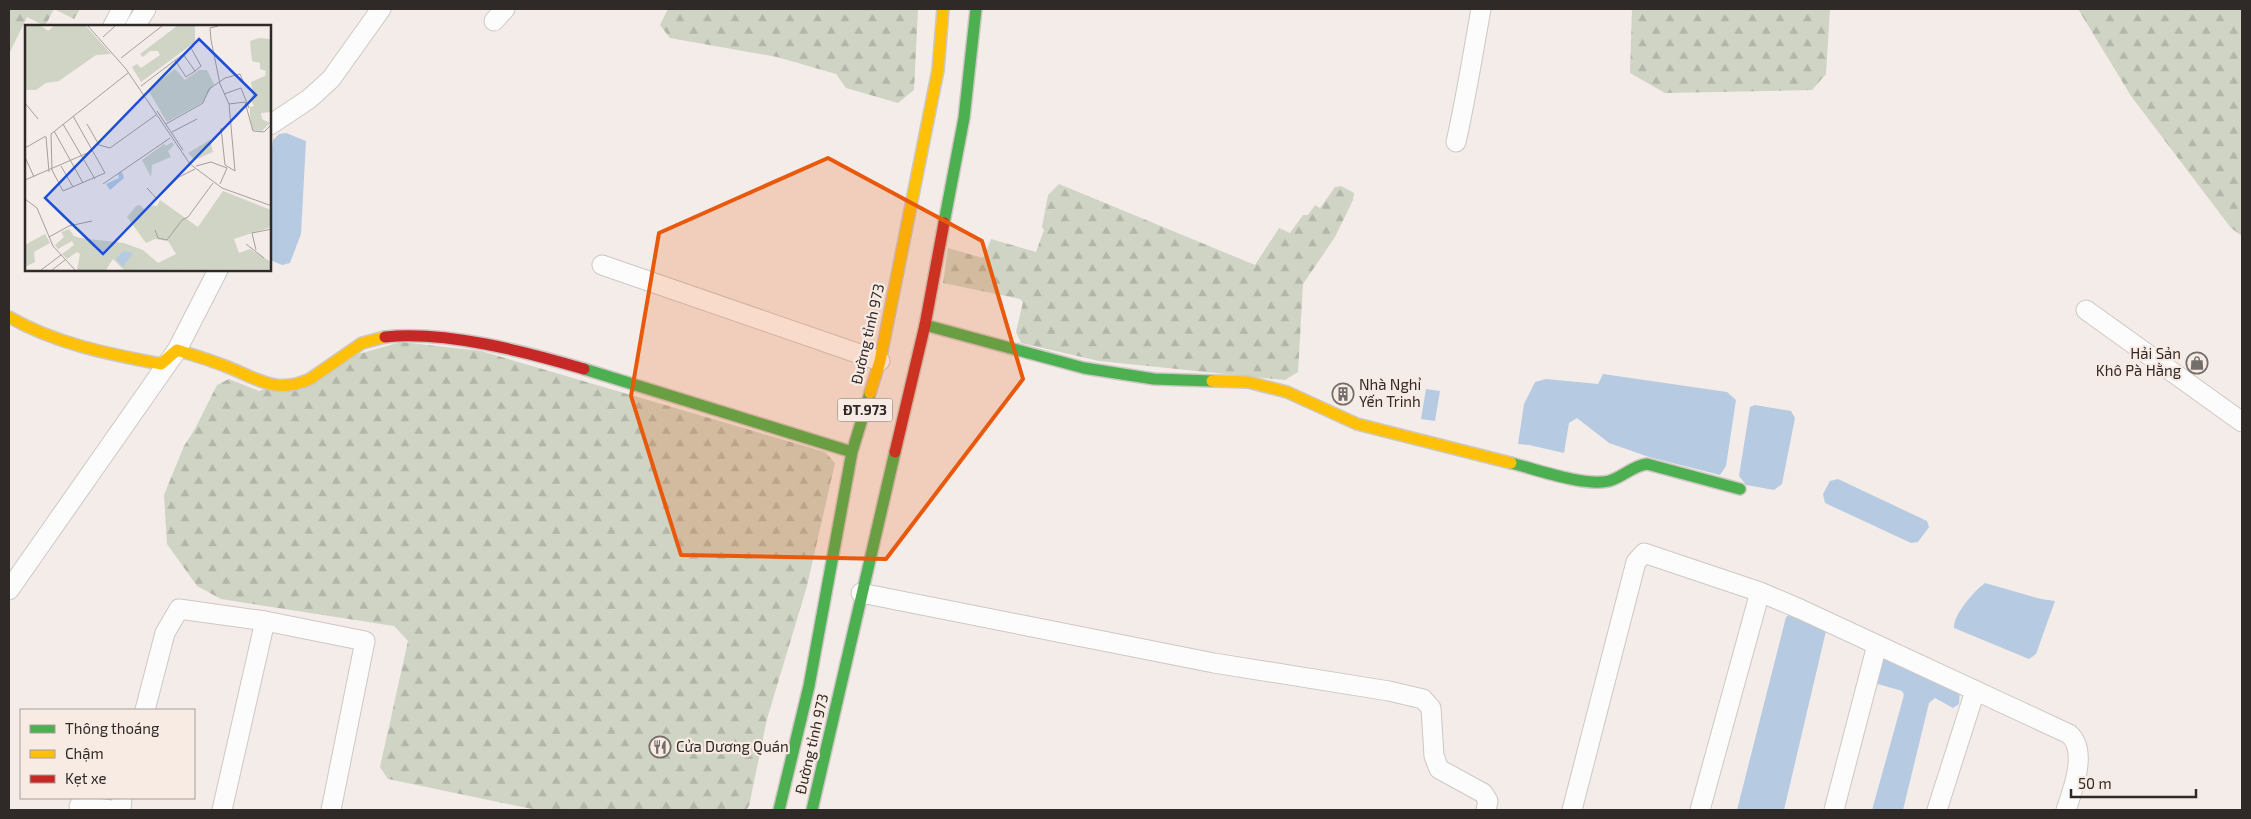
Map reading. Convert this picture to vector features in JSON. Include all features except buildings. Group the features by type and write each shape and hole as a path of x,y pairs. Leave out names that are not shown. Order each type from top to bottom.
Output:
{"street":[{"path":"114,25 122,9"},
{"path":"136,25 146,9"},
{"path":"271,124 281,116 309,100 331,79 381,9"},
{"name":"Đường tỉnh 973","path":"779,810 808,686 852,452 880,361 938,70 943,9"},
{"name":"Đường tỉnh 973","path":"812,810 861,593 925,325 964,118 976,9"},
{"path":"1456,142 1468,88 1475,35 1481,9"},
{"path":"602,265 880,361"},
{"path":"9,590 177,350 217,271"},
{"path":"2086,310 2242,422"},
{"path":"9,317 34,331 97,351 161,364 177,350"},
{"path":"925,325 1084,368 1154,379 1248,382 1287,392 1357,424 1581,481 1609,481 1638,465 1648,464 1740,489"},
{"path":"177,350 231,368 259,383 292,386 306,382 350,351 374,339 400,336 435,338 482,345 572,365 852,452"},
{"path":"1579,808 1633,571 1639,556 1644,553 1760,592 1800,608 2068,734 2075,739 2078,749 2075,783 2066,810"},
{"path":"1700,810 1760,592"},
{"path":"861,593 1214,663 1423,698 1431,708 1434,756 1439,769 1482,793 1488,801 1486,810"},
{"path":"145,709 165,633 179,608 265,621 365,641 331,810"},
{"path":"222,810 265,621"},
{"path":"1834,810 1877,645"},
{"path":"1937,810 1975,691"},
{"path":"79,806 112,810"}],"highlighted area":[{"path":"828,158 982,241 1023,379 886,559 681,555 631,396 659,233"}],"green space":[{"path":"9,9 54,9 46,25 27,17 9,54"},
{"path":"54,9 80,9 74,19"},
{"path":"668,9 918,9 914,90 898,103 846,88 836,74 777,57 670,38 660,25"},
{"path":"1632,9 1830,9 1826,74 1812,90 1665,93 1630,73"},
{"path":"2078,9 2242,9 2242,236 2231,228 2131,96"},
{"path":"1059,184 1255,265 1279,228 1290,233 1303,215 1308,215 1315,205 1320,208 1335,187 1341,186 1354,193 1353,200 1335,237 1303,284 1298,372 1285,380 1099,361 1021,343 1016,332 1023,302 1020,299 943,283 948,248 983,258 991,239 1036,252 1044,230 1042,227 1048,195"},
{"path":"401,342 481,351 825,452 835,463 807,586 767,719 749,806 746,810 537,810 388,779 380,767 408,641 394,626 221,599 197,586 167,544 164,495 184,446 195,429 217,385 229,379 259,391 355,355"}],"water":[{"path":"286,133 306,141 301,234 290,263 282,265 271,260 271,155 273,140 279,134"},
{"path":"1603,374 1727,392 1736,400 1726,466 1720,475 1649,457 1609,443 1577,418 1569,423 1564,453 1518,444 1524,404 1535,382 1546,379 1598,384"},
{"path":"1426,389 1440,391 1435,421 1421,419"},
{"path":"1755,405 1791,411 1795,418 1782,484 1774,490 1746,485 1739,476 1750,407"},
{"path":"1838,479 1927,521 1929,527 1918,542 1911,543 1825,503 1823,494 1830,481"},
{"path":"1985,583 2041,599 2055,601 2036,654 2029,659 1954,628 1960,610"},
{"path":"1792,613 1826,631 1784,810 1737,810 1786,617"},
{"path":"1886,656 1960,690 1959,704 1953,708 1935,698 1929,703 1903,810 1872,810 1904,695 1902,691 1871,682 1875,662"}],"traffic: fast":[{"path":"944,223 964,118 976,9"},
{"path":"925,325 1084,368 1154,379 1212,381"},
{"path":"584,369 852,452"},
{"path":"779,810 809,686 852,452 870,393"},
{"path":"812,810 895,452"},
{"path":"1511,463 1587,482 1609,481 1647,464 1740,489"}],"traffic: slow":[{"path":"870,393 880,361 938,70 943,9"},
{"path":"9,317 45,334 102,352 161,364 177,350 219,364 257,380 276,385 298,384 310,379 362,343 385,337"},
{"path":"1212,381 1248,382 1287,392 1357,424 1511,463"}],"traffic: jam":[{"path":"895,452 925,325 944,223"},
{"path":"385,337 433,337 485,344 584,369"}],"place":[{"name":"Hải Sản Khô Pà Hằng","path":"2197,363"},
{"name":"Nhà Nghỉ Yến Trinh","path":"1343,394"},
{"name":"Cửa Dương Quán","path":"660,747"}]}
